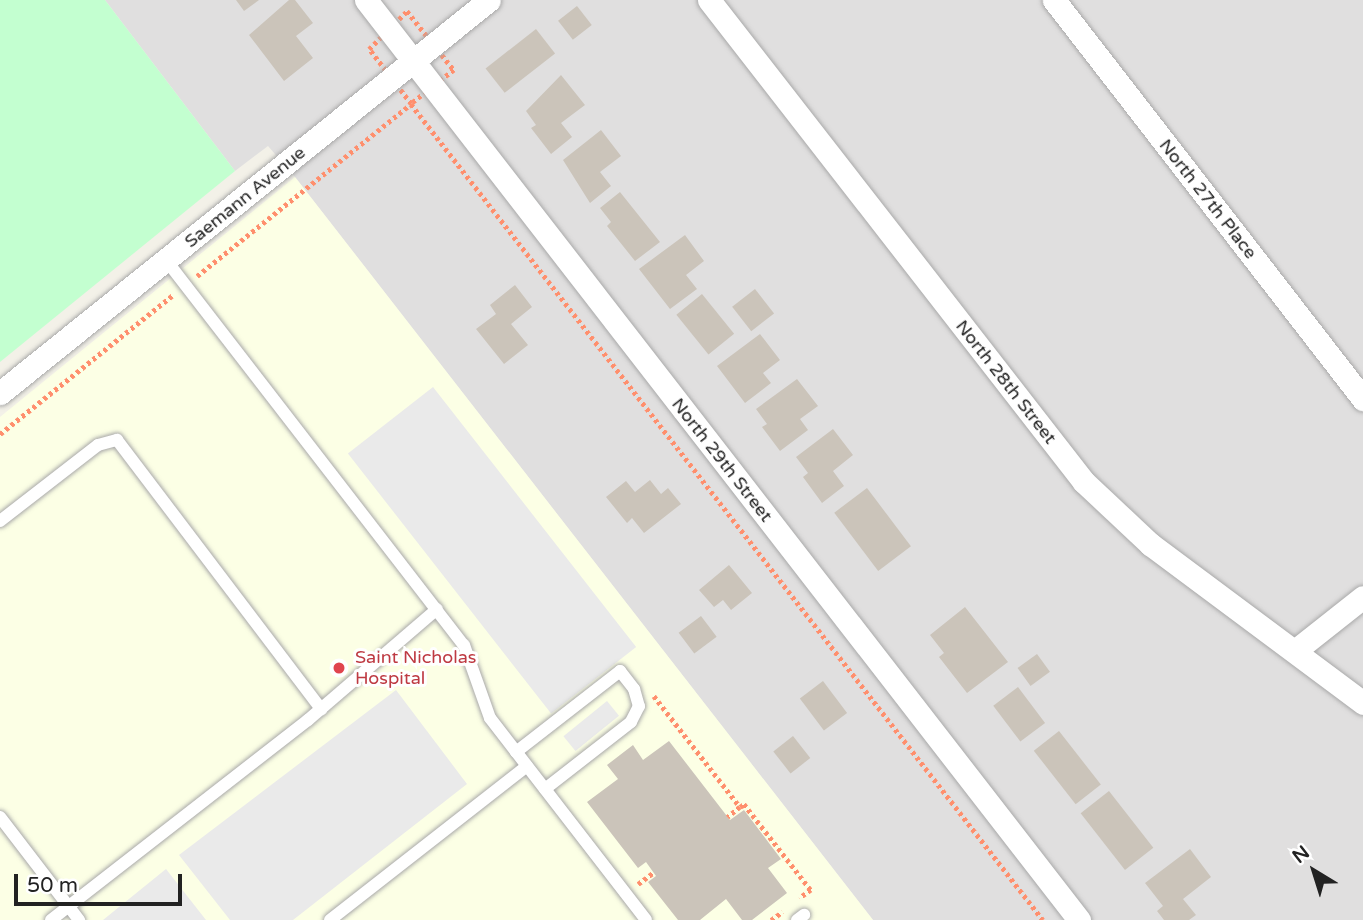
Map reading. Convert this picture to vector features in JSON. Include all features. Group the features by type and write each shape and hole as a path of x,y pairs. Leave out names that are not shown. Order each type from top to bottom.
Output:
{"street":[{"name":"North 29th Street","path":"366,0 1079,920"},
{"name":"Saemann Avenue","path":"0,393 489,0"},
{"name":"North 28th Street","path":"709,0 1084,482 1150,544 1296,650 1363,703"},
{"name":"North 27th Place","path":"1054,0 1363,398"},
{"path":"1296,650 1363,597"}],"lane":[{"path":"166,260 464,645 481,702 516,752 646,920"},
{"path":"0,521 98,445 117,440 321,709"},
{"path":"51,920 321,709 437,609"},
{"path":"516,752 620,671 639,697 636,716 545,789"},
{"path":"330,920 527,766"},
{"path":"0,817 79,920"}],"path":[{"path":"0,435 411,104 1043,920"},
{"path":"630,684 640,677 740,807"},
{"path":"728,817 744,804 811,890 771,920"}],"shaded area":[{"path":"105,0 1363,0 1363,920 873,920 295,177 268,146 235,171"},
{"name":"Saint Nicholas Hospital","path":"295,177 873,920 0,920 0,417"},
{"path":"433,387 636,647 551,714 348,453"},
{"path":"396,690 467,784 293,920 230,920 179,855"},
{"path":"607,701 619,716 575,751 563,736"},
{"path":"166,869 206,920 103,920"}],"green space":[{"path":"0,0 105,0 235,171 0,362"}],"building":[{"path":"236,0 259,0 244,11"},
{"path":"289,0 295,0 313,23 296,36 313,58 284,81 249,35"},
{"path":"577,6 592,25 573,40 558,21"},
{"path":"536,29 555,53 505,93 486,68"},
{"path":"561,75 585,105 561,123 572,137 551,154 531,128 536,125 526,111"},
{"path":"601,130 621,156 600,172 611,186 590,203 563,160"},
{"path":"620,192 660,242 635,261 607,226 611,222 600,208"},
{"path":"685,235 704,261 686,275 697,289 670,309 639,269"},
{"path":"515,285 532,307 511,324 528,345 504,364 476,329 496,314 490,305"},
{"path":"755,289 774,313 751,331 732,307"},
{"path":"702,294 734,334 708,354 676,315"},
{"path":"760,334 780,360 763,373 771,383 745,403 717,366"},
{"path":"797,379 818,406 800,419 808,430 780,451 762,427 767,424 756,409"},
{"path":"833,429 853,455 833,471 844,486 822,503 803,477 808,473 796,457"},
{"path":"650,480 661,494 668,488 681,504 644,533 632,518 627,523 606,497 626,481 635,492"},
{"path":"867,488 911,546 878,571 834,513"},
{"path":"729,565 752,593 731,610 723,600 714,607 699,590"},
{"path":"965,607 1008,662 967,693 939,657 944,653 930,635"},
{"path":"701,616 717,637 694,654 679,633"},
{"path":"1037,654 1050,672 1031,686 1018,668"},
{"path":"823,681 847,713 824,730 800,698"},
{"path":"1018,687 1045,723 1020,742 993,706"},
{"path":"1059,731 1101,785 1076,804 1034,751"},
{"path":"793,736 810,758 791,773 773,751"},
{"path":"669,741 730,820 744,810 781,859 768,868 787,893 752,920 742,920 726,899 700,920 678,920 648,882 656,876 646,862 638,868 587,802 618,779 607,765 633,745 643,760"},
{"path":"1109,791 1153,848 1125,870 1081,813"},
{"path":"1190,849 1211,877 1183,899 1196,915 1189,920 1164,920 1157,911 1163,906 1145,883"}],"place":[{"name":"Saint Nicholas Hospital","path":"339,668"}]}
